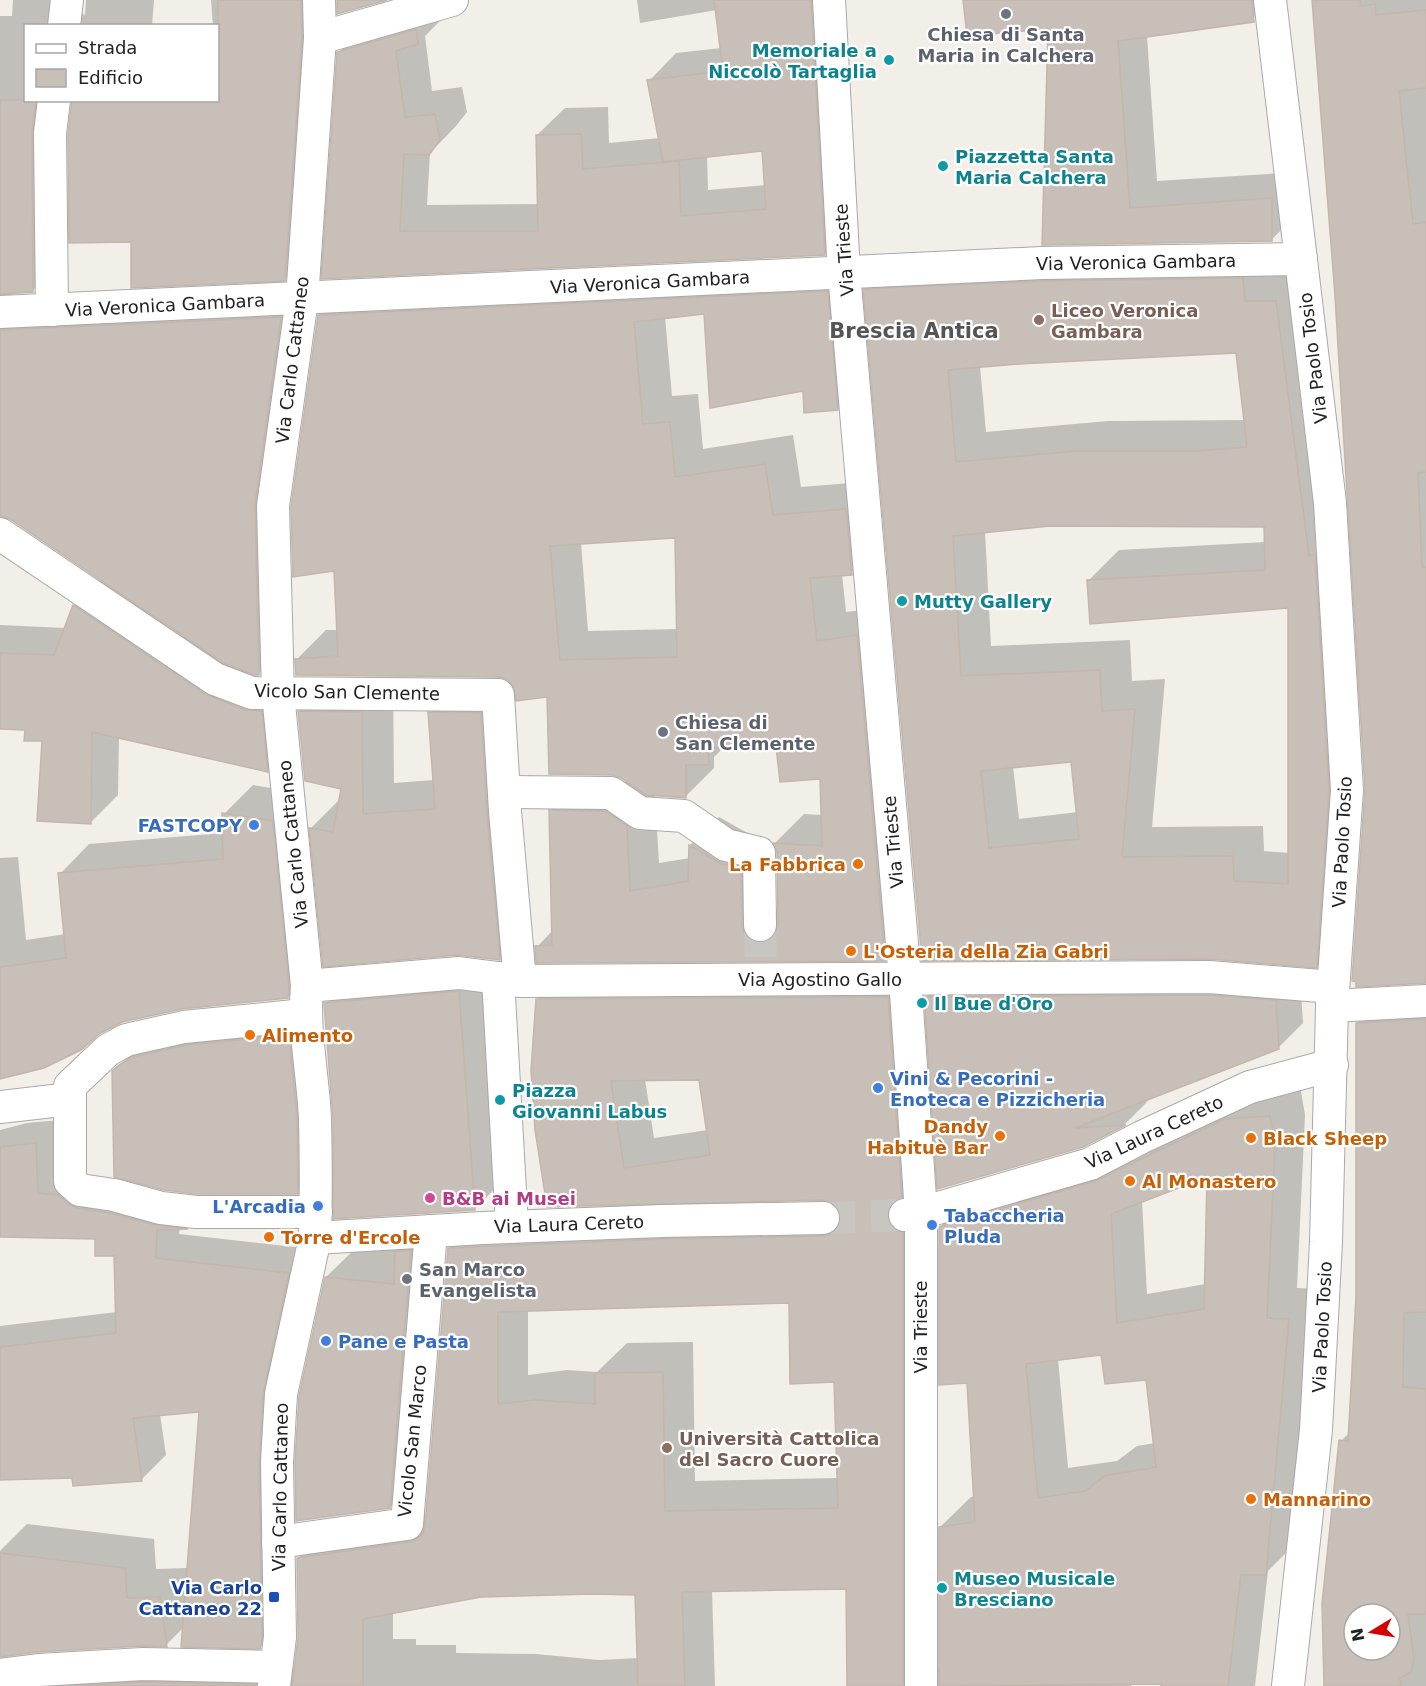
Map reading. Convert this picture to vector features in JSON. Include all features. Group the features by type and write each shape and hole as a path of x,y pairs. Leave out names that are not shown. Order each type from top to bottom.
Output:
{"street":[{"path":"64,24 67,0"},
{"name":"Via Carlo Cattaneo","path":"274,1676 280,1637 277,1462 281,1394 315,1225 315,1118 306,1000 265,694 273,506 302,299 320,38 319,0"},
{"path":"320,38 452,0"},
{"name":"Via Trieste","path":"829,0 844,273 905,978 913,1214 921,1686"},
{"name":"Via Paolo Tosio","path":"1270,0 1330,503 1347,790 1332,996 1326,1242 1316,1430 1288,1686"},
{"path":"52,310 50,133 54,102"},
{"name":"Via Veronica Gambara","path":"0,312 1042,263 1301,259"},
{"name":"Vicolo San Clemente","path":"0,534 215,679 265,694 498,694 504,792 509,979"},
{"path":"504,792 611,793 640,813 684,816 726,846 759,853 760,925"},
{"name":"Via Agostino Gallo","path":"108,1050 126,1040 306,1000 459,973 509,979 761,975 905,978 1209,977 1332,996 1426,1001"},
{"path":"509,979 512,1227"},
{"name":"Via Laura Cereto","path":"108,1050 70,1086 70,1181 80,1190 114,1195 161,1208 315,1225 431,1231 662,1221 824,1218"},
{"name":"Via Laura Cereto","path":"913,1214 1090,1164 1250,1087 1332,1065"},
{"path":"1,1107 70,1099"},
{"name":"Vicolo San Marco","path":"278,1542 407,1524 431,1231"},
{"path":"0,1675 39,1670 143,1664 274,1676"}],"building":[{"path":"218,0 301,0 302,38 285,281 131,288 131,242 69,243 68,134 72,102 219,102"},
{"path":"337,0 387,0 337,14"},
{"path":"714,0 811,0 825,255 321,279 337,52 416,29 418,44 396,51 405,117 435,114 440,140 429,155 404,154 400,231 538,231 536,135 581,134 583,169 679,161 681,216 766,209 762,151 663,162 647,80 723,71"},
{"path":"963,0 1252,0 1254,22 1118,41 1130,208 1272,198 1272,241 1042,245 1048,29 967,36"},
{"path":"1312,0 1360,0 1361,6 1375,4 1376,15 1426,10 1426,88 1399,91 1413,224 1426,222 1426,472 1418,473 1422,567 1426,567 1426,983 1356,987 1356,982 1352,981 1365,789 1335,296"},
{"path":"0,100 24,100 24,102 36,102 32,133 33,292 0,294"},
{"path":"1243,278 1245,301 1276,301 1309,556 1315,555 1329,790 1317,968 1209,959 922,961 863,289 1043,281","holes":["1236,353 1247,447 1195,451 1077,451 956,462 948,370 1019,364","1050,526 1264,527 1265,570 1087,580 1090,624 1288,608 1288,884 1234,881 1233,856 1122,857 1135,709 1102,711 1100,670 961,676 953,536","1071,762 1079,839 989,848 981,771"]},
{"path":"828,291 838,410 804,413 803,391 710,408 704,314 634,322 643,424 670,422 675,477 765,464 773,515 846,509 852,575 810,578 817,641 857,635 885,961 536,963 535,946 552,945 549,810 605,811 627,826 630,891 688,881 689,845 721,864 741,867 744,934 751,940 761,943 769,941 778,925 777,853 773,843 822,846 820,779 780,782 776,747 708,748 709,765 686,765 686,798 646,795 621,778 612,775 549,774 547,697 516,701 513,686 506,679 498,677 296,675 295,659 338,656 334,571 293,577 291,507 318,315","holes":["675,538 677,657 560,660 550,546"]},
{"path":"281,317 255,504 259,675 255,675 223,663 10,519 0,516 0,330"},
{"path":"73,605 205,694 246,710 262,711 268,772 92,732 91,824 37,821 42,741 24,741 25,730 0,729 0,653 54,655"},
{"path":"298,711 362,712 363,814 435,809 428,712 481,713 500,960 457,955 323,967 309,828 333,832 341,789 305,781"},
{"path":"222,813 273,821 289,986 288,998 182,1009 122,1022 99,1034 81,1050 44,1068 0,1079 0,967 66,958 58,873 223,859"},
{"path":"459,991 475,1210 333,1219 333,1118 324,1003"},
{"path":"1208,995 1276,1000 1279,1049 1075,1128 1126,1125 1083,1147 937,1189 924,997"},
{"name":"Università Cattolica del Sacro Cuore","path":"888,997 902,1197 894,1201 887,1217 891,1226 903,1232 903,1686 847,1686 846,1589 682,1592 685,1686 638,1686 635,1595 593,1594 481,1597 363,1619 363,1686 292,1686 298,1637 297,1558 409,1542 417,1539 423,1533 448,1248 663,1239 823,1236 833,1233 839,1226 841,1217 838,1208 831,1202 823,1200 547,1207 535,1130 531,1070 536,999","holes":["699,1080 710,1155 624,1168 611,1081","789,1303 790,1384 834,1382 838,1508 665,1511 663,1372 595,1373 595,1404 535,1400 498,1404 498,1312"]},
{"path":"1426,1019 1426,1312 1404,1313 1403,1387 1426,1389 1426,1614 1408,1614 1414,1659 1411,1672 1400,1678 1401,1686 1324,1686 1322,1604 1339,1440 1348,1441 1356,1296 1356,1023"},
{"path":"289,1035 297,1120 298,1194 197,1194 164,1190 114,1177 112,1071 119,1065 132,1057 187,1045"},
{"path":"1270,1116 1275,1146 1267,1318 1289,1319 1266,1575 1241,1575 1228,1686 1161,1686 1161,1684 939,1686 939,1527 975,1522 967,1383 939,1385 939,1227 1095,1181 1225,1119","holes":["1207,1177 1204,1309 1117,1323 1111,1214","1101,1355 1105,1384 1146,1380 1156,1467 1105,1476 1085,1491 1038,1498 1026,1364"]},
{"path":"36,1143 38,1193 59,1195 77,1208 110,1213 156,1225 188,1229 157,1230 156,1258 289,1273 263,1393 259,1462 262,1636 260,1649 181,1647 199,1412 133,1418 142,1481 73,1486 72,1478 0,1480 0,1347 116,1333 114,1256 95,1256 95,1239 0,1237 0,1147"},
{"path":"411,1250 390,1508 296,1521 295,1462 299,1396 325,1277 394,1284 395,1251"},
{"path":"0,1553 125,1568 127,1598 160,1597 167,1647 142,1646 38,1652 0,1657"},
{"path":"143,1682 256,1685 256,1686 74,1686"}],"tunnel":[{"path":"760,925 761,970"},
{"path":"823,1218 905,1215"}],"place":[{"name":"Chiesa di Santa Maria in Calchera","path":"1006,14"},
{"name":"Memoriale a Niccolò Tartaglia","path":"889,60"},
{"name":"Piazzetta Santa Maria Calchera","path":"943,166"},
{"name":"Liceo Veronica Gambara","path":"1039,320"},
{"name":"Mutty Gallery","path":"902,601"},
{"name":"Chiesa di San Clemente","path":"663,732"},
{"name":"FASTCOPY","path":"254,825"},
{"name":"La Fabbrica","path":"858,864"},
{"name":"L'Osteria della Zia Gabri","path":"851,951"},
{"name":"Il Bue d'Oro","path":"922,1003"},
{"name":"Alimento","path":"250,1035"},
{"name":"Vini & Pecorini - Enoteca e Pizzicheria","path":"878,1088"},
{"name":"Piazza Giovanni Labus","path":"500,1100"},
{"name":"Dandy Habituè Bar","path":"1000,1136"},
{"name":"Black Sheep","path":"1251,1138"},
{"name":"Al Monastero","path":"1130,1181"},
{"name":"B&B ai Musei","path":"430,1198"},
{"name":"L'Arcadia","path":"318,1206"},
{"name":"Tabaccheria Pluda","path":"932,1225"},
{"name":"Torre d'Ercole","path":"269,1237"},
{"name":"San Marco Evangelista","path":"407,1279"},
{"name":"Pane e Pasta","path":"326,1341"},
{"name":"Università Cattolica del Sacro Cuore","path":"667,1448"},
{"name":"Mannarino","path":"1251,1499"},
{"name":"Museo Musicale Bresciano","path":"942,1588"},
{"name":"Via Carlo Cattaneo 22","path":"274,1597"}],"district":[{"name":"Brescia Antica","path":"914,331"}]}
